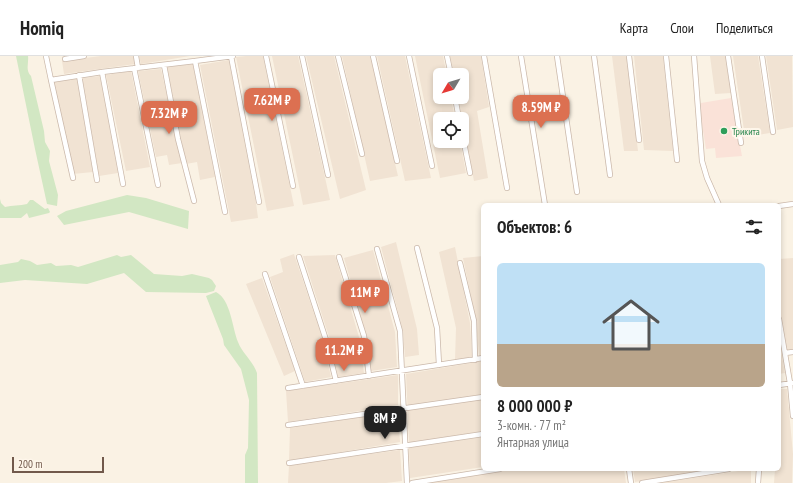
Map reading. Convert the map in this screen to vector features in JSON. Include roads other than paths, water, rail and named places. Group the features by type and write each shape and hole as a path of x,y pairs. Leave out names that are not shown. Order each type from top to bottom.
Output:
{"street":[{"path":"46,56 73,178"},
{"path":"64,59 84,56"},
{"path":"136,56 136,68 158,185"},
{"path":"51,80 79,75 231,56 259,202"},
{"path":"266,56 293,186"},
{"path":"302,56 328,175"},
{"path":"338,56 362,154"},
{"path":"373,56 397,161"},
{"path":"409,56 432,166"},
{"path":"447,56 450,68"},
{"path":"484,56 507,188"},
{"path":"521,56 545,203"},
{"path":"557,56 577,192"},
{"path":"594,56 610,175"},
{"path":"630,56 639,140"},
{"path":"666,56 677,160"},
{"path":"694,56 702,160 707,178 718,203"},
{"path":"728,56 741,143"},
{"path":"762,56 773,132"},
{"path":"195,61 225,212"},
{"path":"164,65 178,139 194,200"},
{"path":"102,72 123,184"},
{"path":"79,75 97,180"},
{"path":"465,148 470,173"},
{"path":"781,206 793,204"},
{"path":"417,248 437,328 439,365"},
{"path":"377,249 400,331 407,483"},
{"path":"299,257 326,340 336,381"},
{"path":"339,257 364,336 368,376"},
{"path":"460,263 474,321 475,360"},
{"path":"265,274 303,386"},
{"path":"781,331 791,383 793,416"},
{"path":"785,354 793,352"},
{"path":"288,388 481,358"},
{"path":"781,385 791,383"},
{"path":"288,425 481,397"},
{"path":"289,463 481,434"},
{"path":"412,483 487,471"},
{"path":"629,471 631,483"},
{"path":"642,483 717,471"},
{"path":"758,483 759,471"}],"place":[{"name":"Трикита","path":"724,131"}]}
